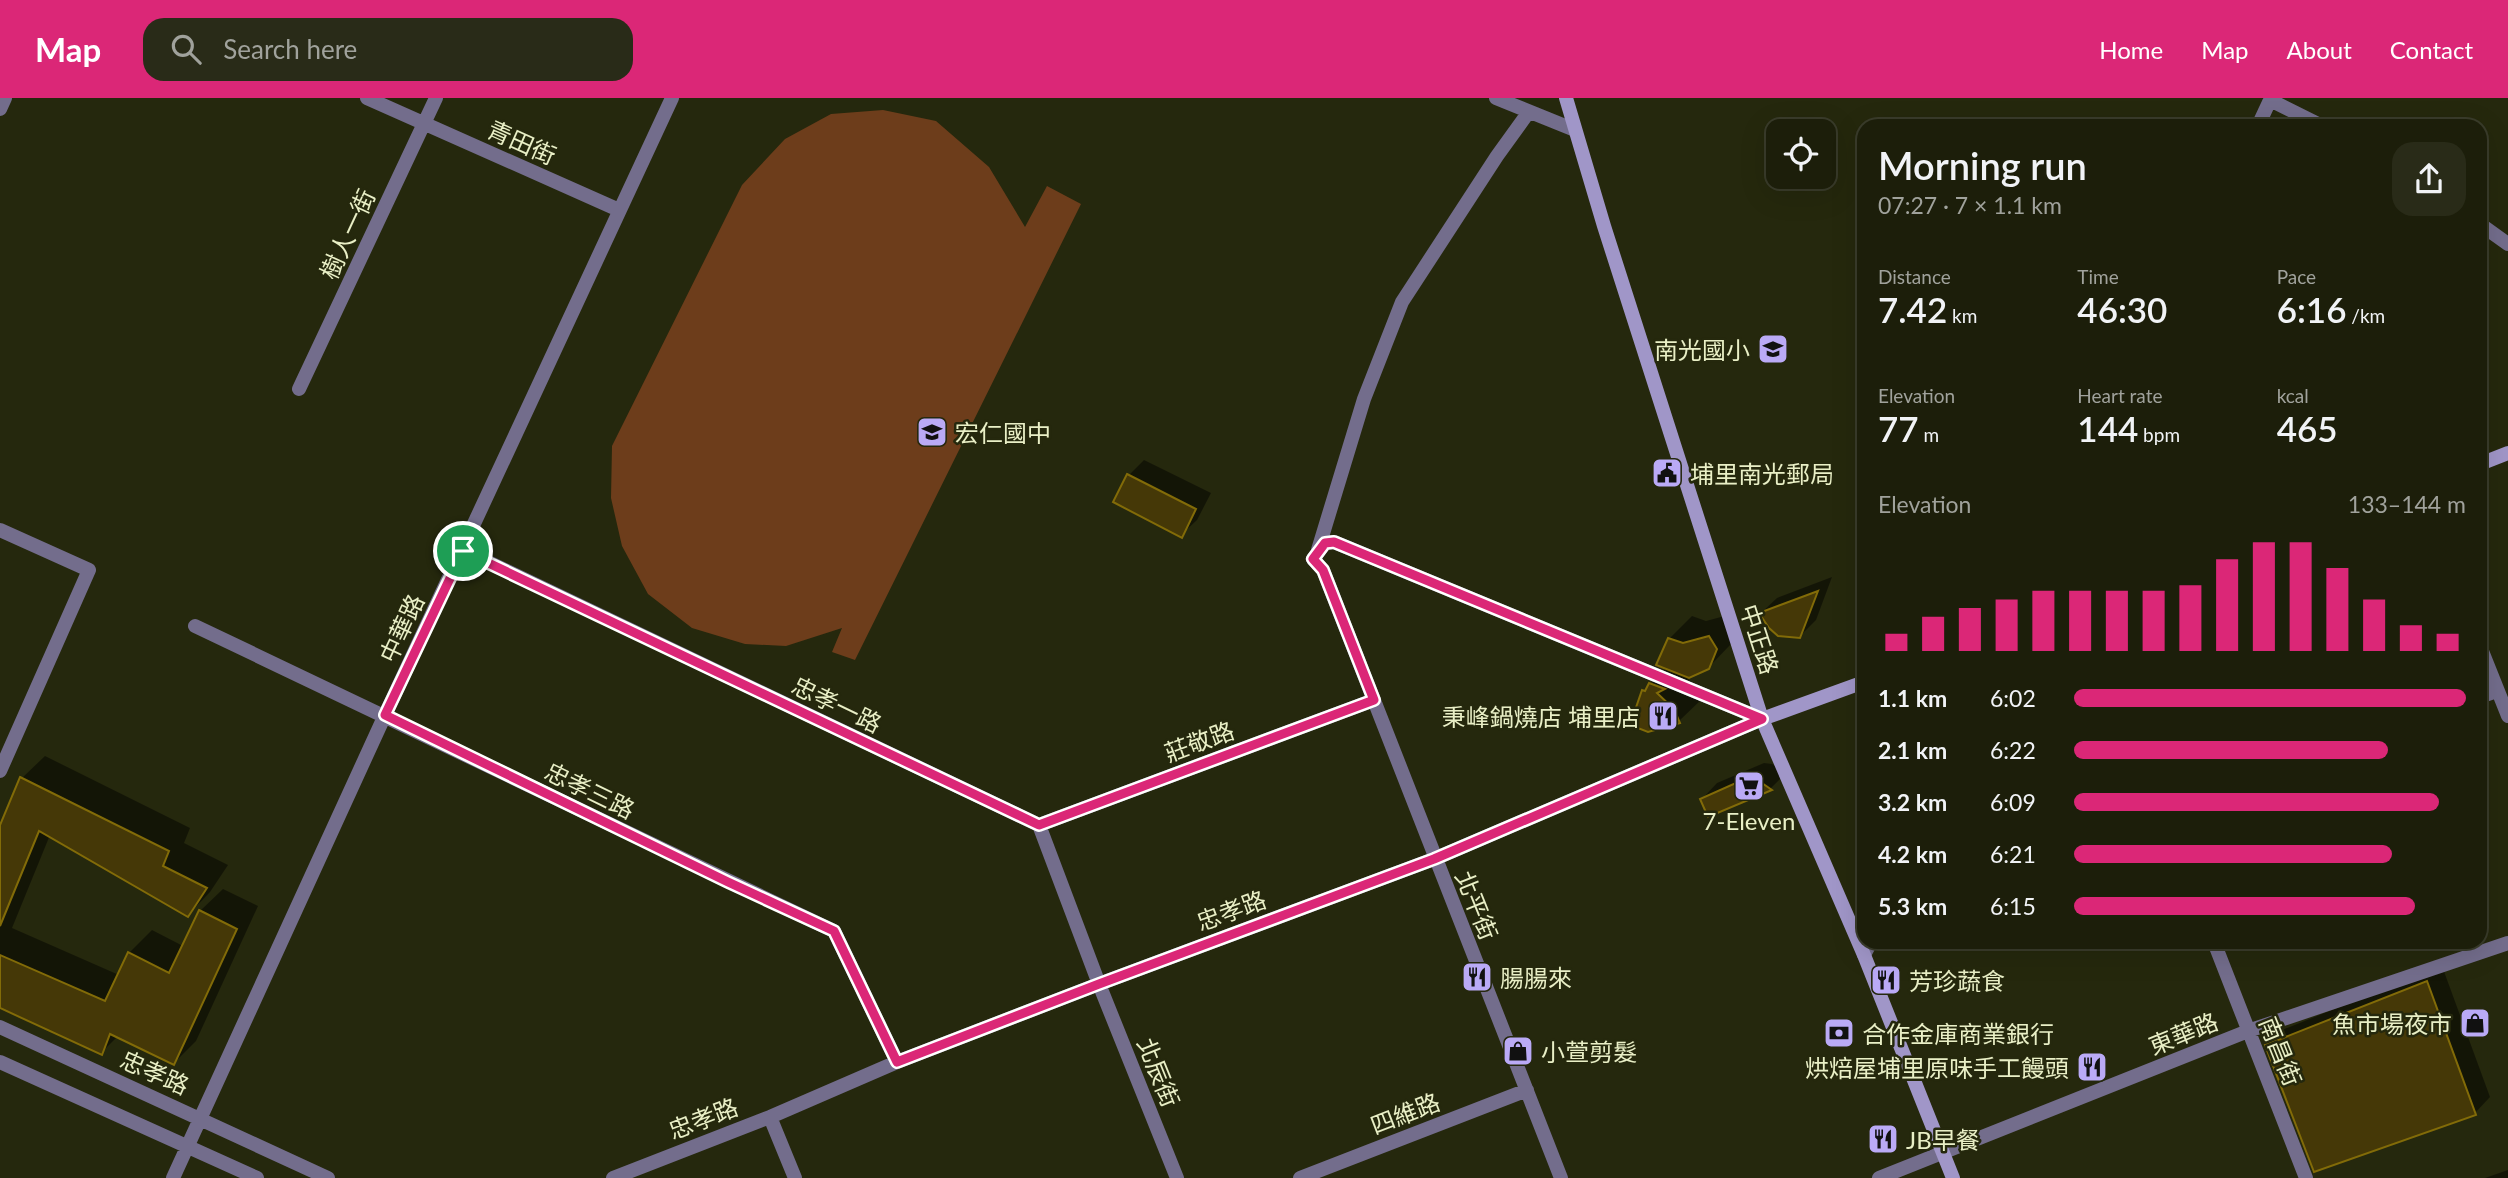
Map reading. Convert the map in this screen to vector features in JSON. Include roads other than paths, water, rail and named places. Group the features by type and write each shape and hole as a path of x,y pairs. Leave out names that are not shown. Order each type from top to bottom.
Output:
{"main road":[{"name":"中正路","path":"1566,98 1762,719 1857,939"},
{"path":"2487,461 2508,453"},
{"name":"忠孝路","path":"1762,719 1857,685"},
{"name":"中正路","path":"1861,949 1953,1178"}],"street":[{"path":"0,109 5,98"},
{"name":"青田街","path":"367,98 619,210"},
{"name":"樹人一街","path":"299,389 436,98"},
{"name":"中華路","path":"173,1178 672,98"},
{"path":"1496,98 1575,130"},
{"path":"2261,119 2271,99 2309,119"},
{"path":"1318,550 1364,399 1402,302 1528,113"},
{"path":"2487,229 2508,244"},
{"path":"0,530 89,570 0,771"},
{"path":"1318,550 1325,543 1334,542 1762,719"},
{"name":"北平街","path":"1318,550 1313,559 1323,570 1561,1178"},
{"name":"忠孝一路","path":"463,551 1039,825"},
{"name":"忠孝三路","path":"195,626 834,931 897,1062"},
{"path":"2487,665 2508,716"},
{"path":"2487,695 2497,691"},
{"name":"莊敬路","path":"1039,825 1374,700"},
{"name":"忠孝路","path":"613,1178 770,1117 897,1062 1434,859 1762,719"},
{"path":"1039,825 1099,984"},
{"name":"東華路","path":"1880,1178 2249,1031 2508,943"},
{"path":"1864,955 1867,949"},
{"name":"南昌街","path":"2217,949 2306,1178"},
{"name":"北辰街","path":"1099,984 1177,1178"},
{"name":"忠孝路","path":"0,1027 328,1178"},
{"path":"0,1062 257,1178"},
{"name":"四維路","path":"1300,1178 1527,1090"},
{"path":"770,1117 796,1178"}],"place":[{"name":"南光國小","path":"1773,349"},
{"name":"宏仁國中","path":"932,432"},
{"name":"埔里南光郵局","path":"1667,473"},
{"name":"秉峰鍋燒店 埔里店","path":"1663,716"},
{"name":"7-Eleven","path":"1749,786"},
{"name":"腸腸來","path":"1477,977"},
{"name":"芳珍蔬食","path":"1886,980"},
{"name":"魚市場夜市","path":"2475,1023"},
{"name":"合作金庫商業銀行","path":"1839,1033"},
{"name":"小萱剪髮","path":"1518,1051"},
{"name":"烘焙屋埔里原味手工饅頭","path":"2092,1067"},
{"name":"JB早餐","path":"1883,1139"}]}
